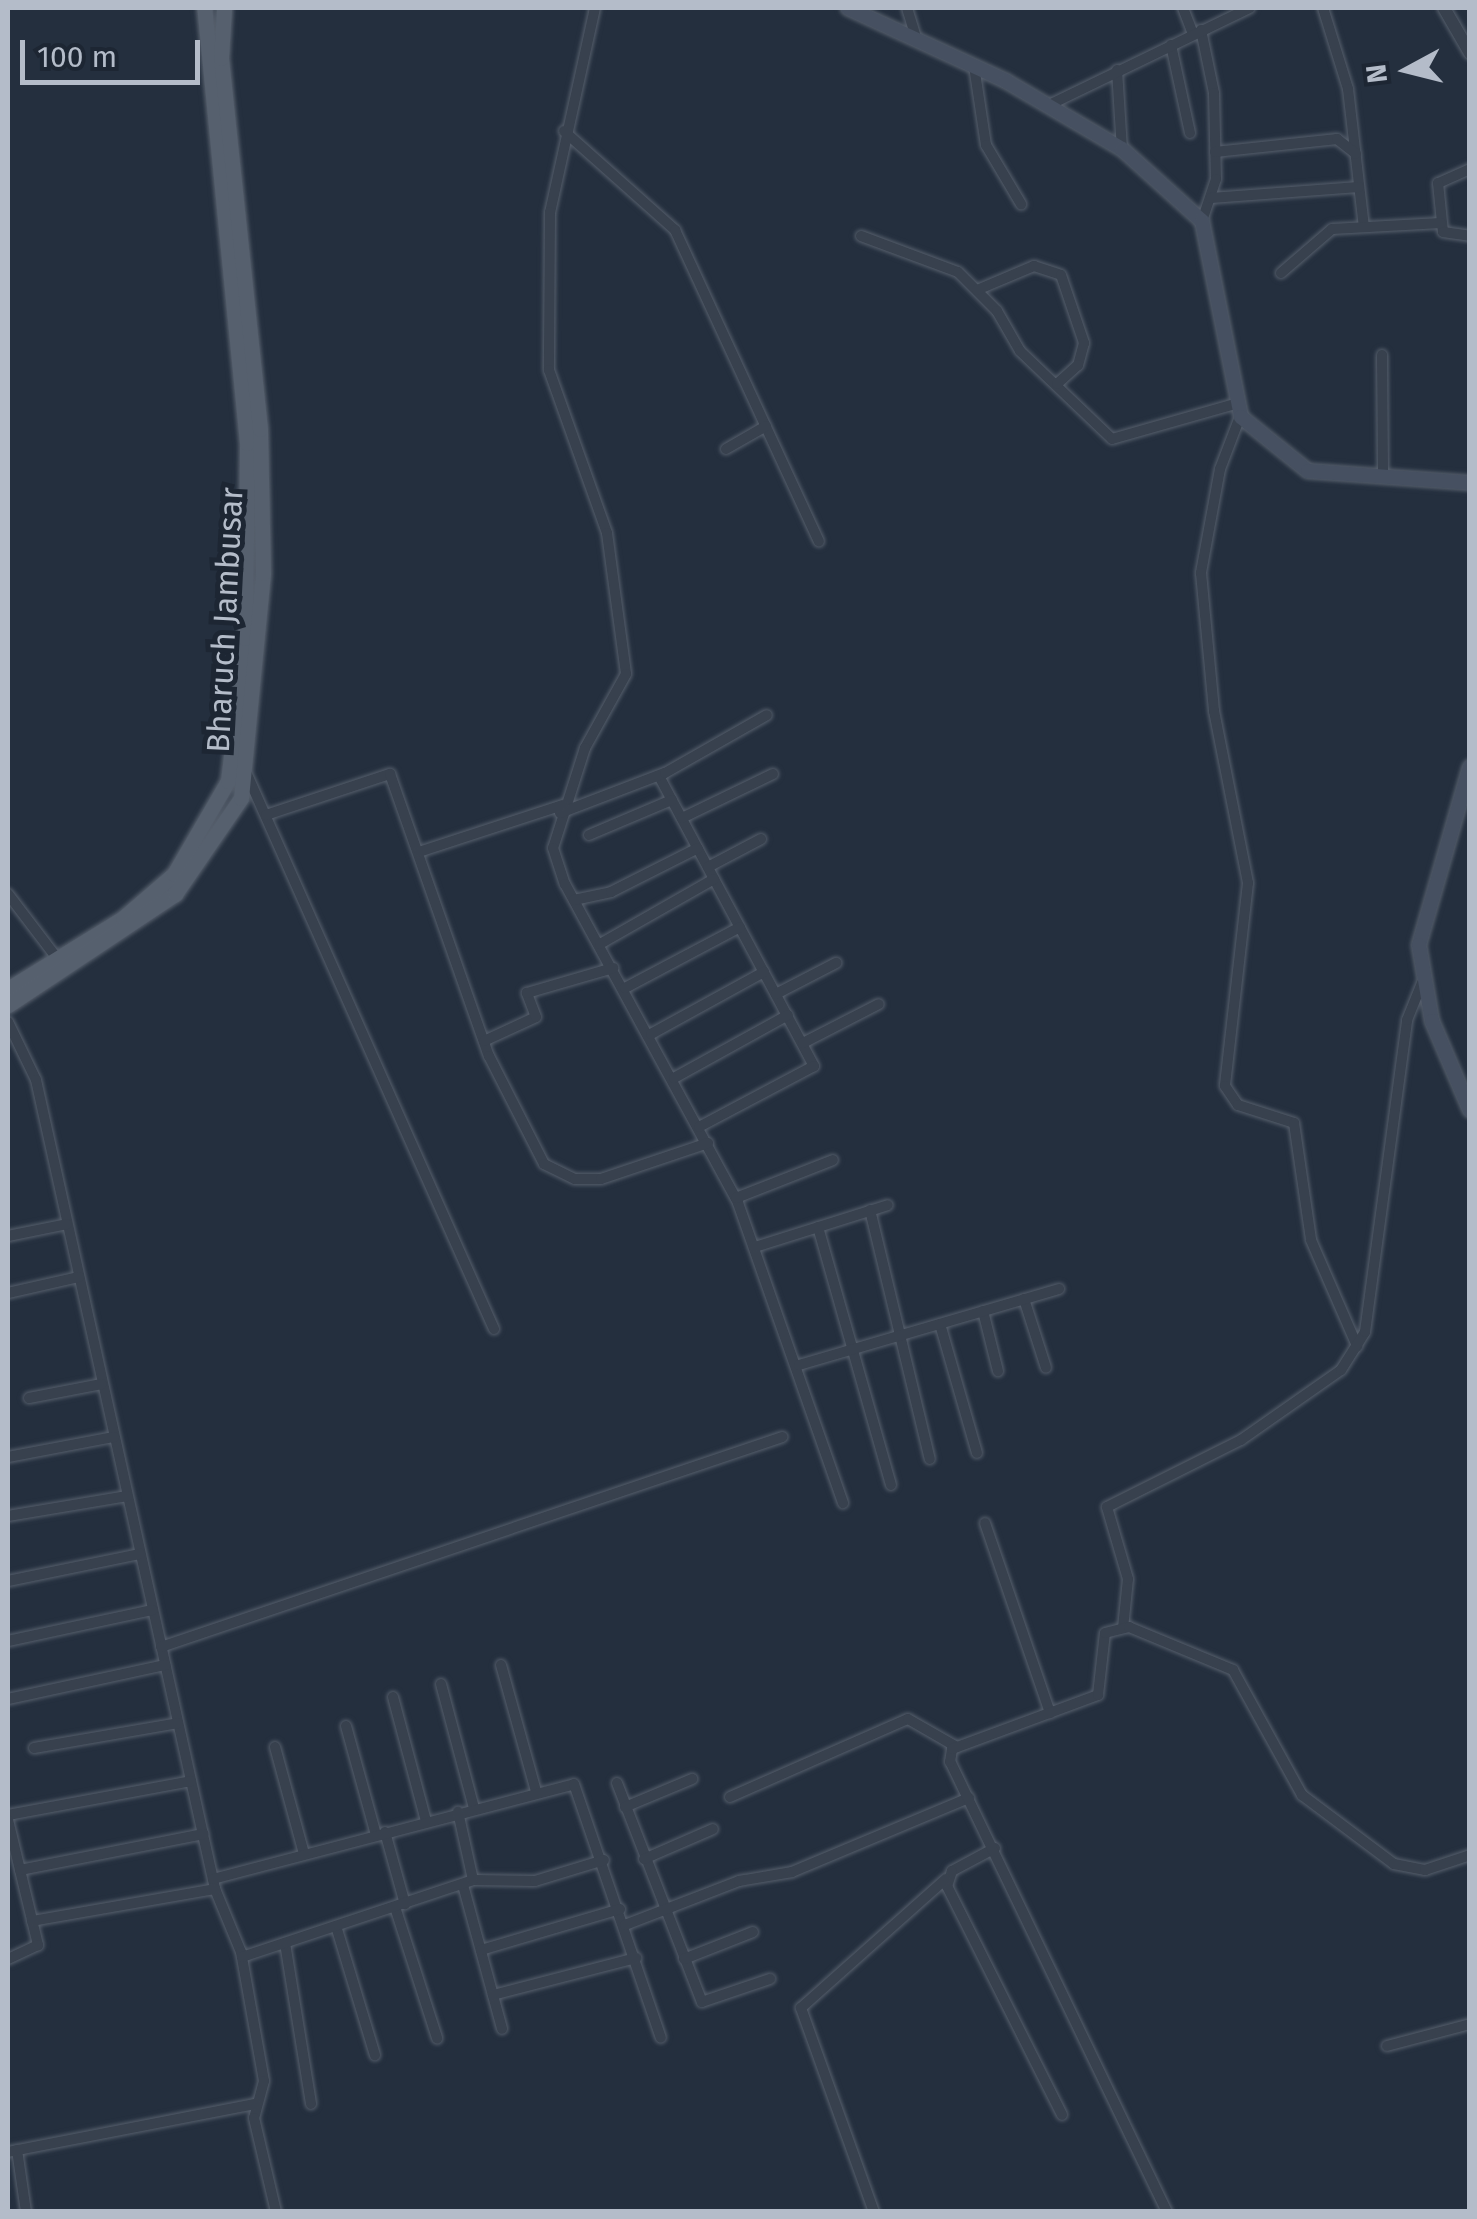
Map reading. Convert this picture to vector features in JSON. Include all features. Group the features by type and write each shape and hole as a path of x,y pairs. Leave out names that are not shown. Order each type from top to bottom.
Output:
{"main road":[{"path":"204,8 224,8"},
{"name":"Bharuch Jambusar","path":"8,1005 174,874 225,788 244,638 247,443 204,8"},
{"name":"Bharuch Jambusar","path":"8,989 61,964 175,894 241,798 262,573 260,419 221,58 224,8"},
{"path":"848,8 974,66 1122,150 1202,220 1240,408 1308,471 1470,482"},
{"path":"1470,768 1419,945 1432,1021 1470,1110"},
{"path":"225,788 241,798"}],"street":[{"path":"595,8 549,218 550,375 607,533 626,674 562,809 553,848 574,900 651,1034 736,1198 799,1365 843,1503"},
{"path":"907,8 917,40"},
{"path":"1183,8 1197,32 1215,152 1211,198 1202,220"},
{"path":"1047,106 1250,8"},
{"path":"1323,8 1348,89 1364,227"},
{"path":"1444,8 1468,45"},
{"path":"1171,45 1190,133"},
{"path":"974,66 986,145 1021,204"},
{"path":"1118,70 1122,150"},
{"path":"568,134 675,230 819,541"},
{"path":"1215,152 1337,139 1356,154"},
{"path":"1470,169 1439,180 1445,234 1470,236"},
{"path":"1211,198 1359,187"},
{"path":"1281,273 1326,232 1441,222"},
{"path":"861,236 949,267 977,290 1020,352 1112,439 1240,408"},
{"path":"977,290 1034,266 1060,275 1084,344 1078,365 1057,384"},
{"path":"1382,355 1383,476"},
{"path":"1240,408 1220,469 1200,572 1214,711 1248,882 1225,1086 1238,1104 1294,1124 1311,1240 1357,1346"},
{"path":"726,448 766,426"},
{"path":"418,852 659,776 767,715"},
{"path":"245,770 494,1329"},
{"path":"266,815 388,772 484,1042 532,1152 556,1173 601,1179 708,1143"},
{"path":"682,818 773,774"},
{"path":"659,776 788,1015 812,1069 699,1127"},
{"path":"589,835 672,800"},
{"path":"708,867 761,838"},
{"path":"574,900 611,892 698,848"},
{"path":"600,944 714,879"},
{"path":"8,894 61,964"},
{"path":"625,988 740,927"},
{"path":"776,994 836,962"},
{"path":"484,1042 536,1018 528,993 614,968"},
{"path":"651,1034 764,972"},
{"path":"1123,1628 1128,1579 1107,1521 1110,1503 1241,1440 1341,1370 1367,1326 1407,1020 1425,977"},
{"path":"802,1043 879,1004"},
{"path":"674,1078 788,1015"},
{"path":"8,1022 36,1080 214,1884 242,1956 264,2082 256,2104 276,2212"},
{"path":"736,1198 833,1160"},
{"path":"755,1247 888,1204"},
{"path":"870,1210 930,1459"},
{"path":"8,1236 67,1224"},
{"path":"818,1227 890,1485"},
{"path":"8,1293 79,1277"},
{"path":"799,1365 1059,1288"},
{"path":"1024,1299 1046,1368"},
{"path":"983,1311 998,1371"},
{"path":"940,1324 976,1453"},
{"path":"29,1398 102,1384"},
{"path":"8,1457 114,1436"},
{"path":"161,1647 782,1436"},
{"path":"8,1516 128,1496"},
{"path":"985,1523 1050,1713"},
{"path":"8,1582 140,1554"},
{"path":"8,1640 153,1610"},
{"path":"956,1746 1104,1690 1103,1640 1123,1628"},
{"path":"1123,1628 1233,1670 1302,1796 1394,1864 1425,1870 1470,1855"},
{"path":"8,1699 165,1665"},
{"path":"502,1666 536,1791"},
{"path":"441,1684 474,1808"},
{"path":"393,1697 426,1821"},
{"path":"730,1796 912,1718 956,1746"},
{"path":"34,1748 178,1722"},
{"path":"346,1726 437,2038"},
{"path":"956,1746 950,1762 995,1848 1167,2212"},
{"path":"275,1747 304,1854"},
{"path":"626,1807 692,1779"},
{"path":"8,1959 38,1949 8,1818 191,1781"},
{"path":"32,1921 214,1884 304,1854 568,1783 579,1788 661,2038"},
{"path":"617,1783 663,1910 704,2003 770,1979"},
{"path":"625,1924 739,1881 792,1872 969,1798"},
{"path":"458,1812 481,1950 502,2029"},
{"path":"644,1859 713,1829"},
{"path":"20,1870 203,1834"},
{"path":"874,2212 801,2008 946,1879 995,1848"},
{"path":"242,1956 468,1883 534,1881 604,1860"},
{"path":"946,1879 1062,2116"},
{"path":"481,1950 620,1909"},
{"path":"336,1926 375,2055"},
{"path":"684,1959 753,1932"},
{"path":"285,1942 311,2104"},
{"path":"493,1995 636,1958"},
{"path":"1386,2046 1470,2024"},
{"path":"26,2212 12,2151 256,2104"}]}
